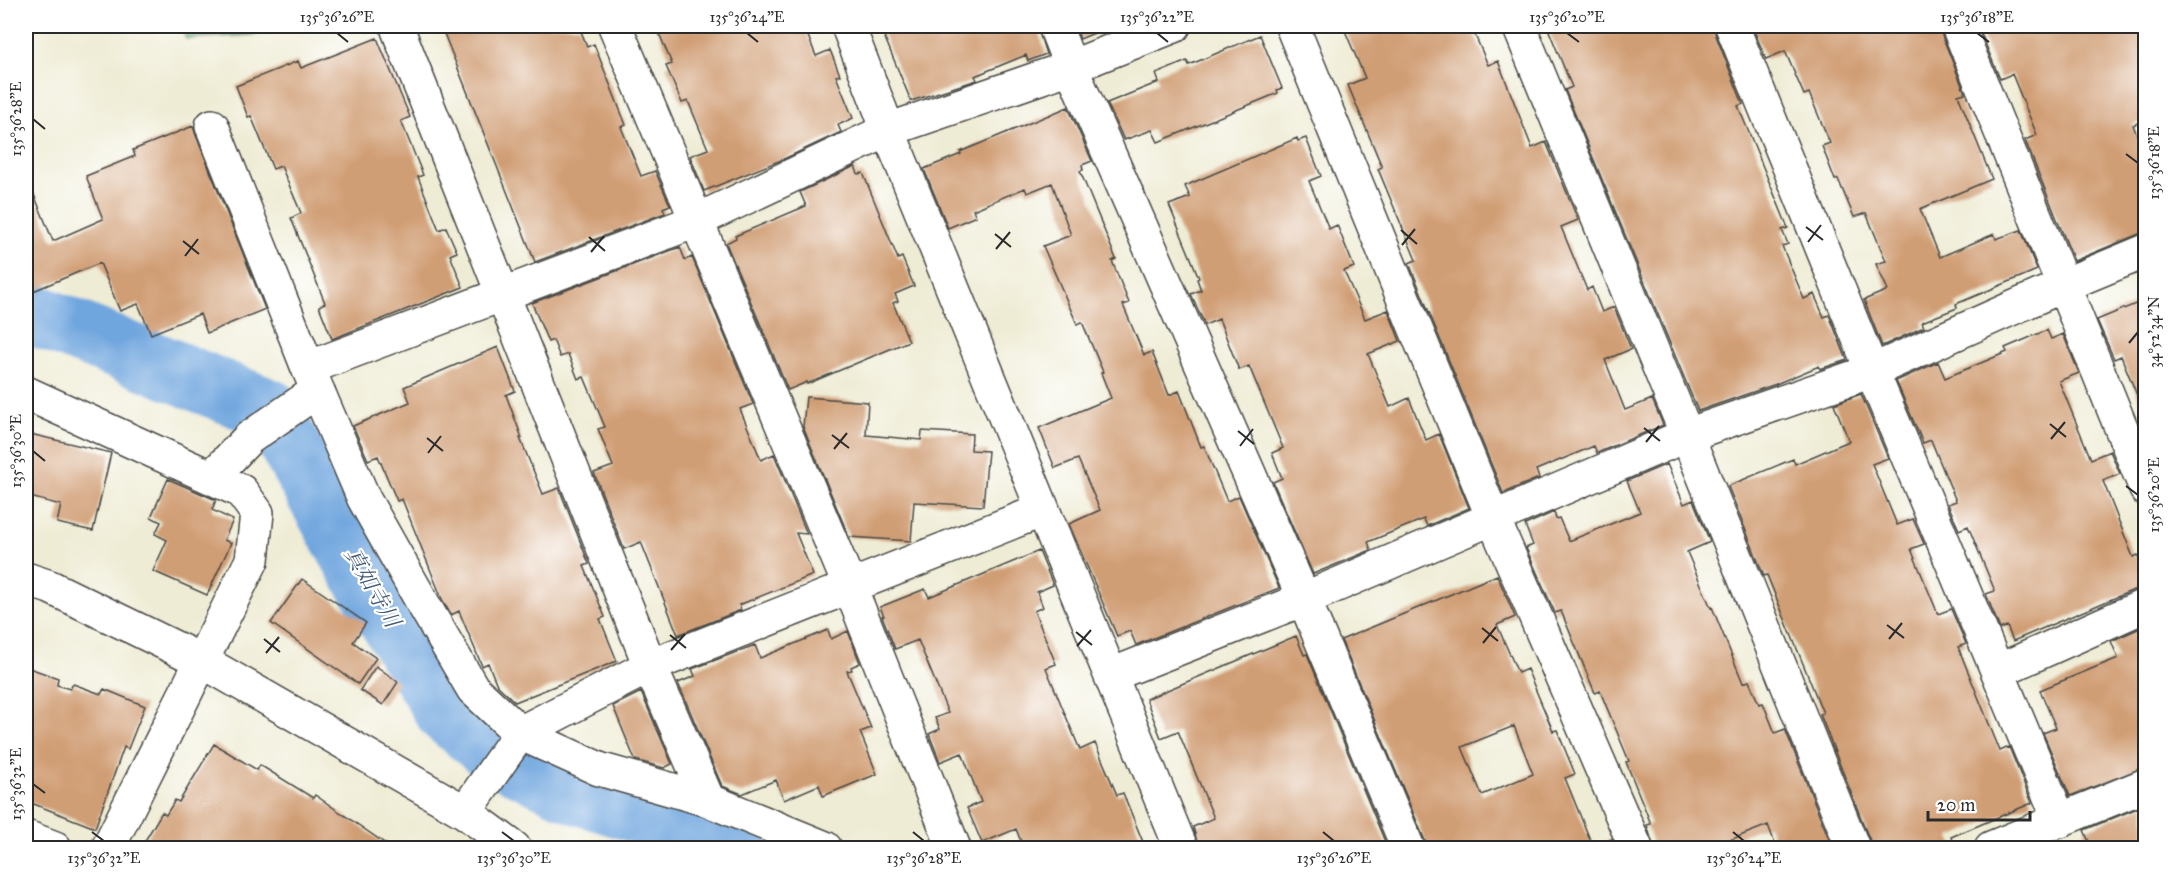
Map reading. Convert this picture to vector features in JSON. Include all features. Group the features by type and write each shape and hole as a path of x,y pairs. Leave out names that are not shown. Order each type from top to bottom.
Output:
{"street":[{"path":"615,26 850,587 954,849"},
{"path":"848,26 888,130 1181,849"},
{"path":"1055,26 1304,599 1408,849"},
{"path":"212,477 249,438 283,413 313,380 503,294 696,221 888,130 1071,67 1174,26"},
{"path":"1293,26 1493,518 1636,849"},
{"path":"1519,26 1687,435 1853,849"},
{"path":"1732,26 1872,371 2060,821"},
{"path":"1958,26 2145,489"},
{"path":"398,30 650,666 708,800"},
{"path":"212,126 313,380 364,499 473,689 520,733 599,769 708,800 825,849"},
{"path":"1111,675 1304,599 1687,435 1872,371 2145,251"},
{"path":"26,393 241,491 257,513 252,560 108,849"},
{"path":"465,812 520,733 650,666 1042,510"},
{"path":"26,579 50,587 202,662 465,812 514,849"},
{"path":"1998,671 2145,605"},
{"path":"1991,849 2145,785"},
{"path":"26,837 56,849"}],"green space":[{"path":"180,26 296,26 264,34 186,39"}],"building":[{"path":"441,26 579,26 587,47 594,44 626,125 621,127 641,176 655,171 670,205 663,208 665,213 535,262"},
{"path":"656,26 804,26 816,56 830,50 840,75 836,76 853,118 838,125 841,132 786,158 704,191 690,156 708,149 688,101 682,103 666,66 672,64"},
{"path":"880,26 1037,26 1046,54 1028,61 1026,55 975,76 977,80 911,101"},
{"path":"1075,26 1111,26 1080,39"},
{"path":"1343,26 1471,26 1488,65 1498,61 1532,148 1546,142 1578,220 1561,227 1587,290 1592,287 1602,312 1614,307 1631,349 1605,360 1625,410 1652,399 1663,425 1597,453 1594,446 1536,470 1539,478 1503,493 1409,263 1416,260 1378,169 1382,167 1348,85 1365,78"},
{"path":"1547,26 1714,26 1743,104 1738,106 1788,228 1782,230 1788,244 1782,246 1804,299 1814,294 1824,317 1829,315 1847,360 1820,369 1819,366 1776,384 1698,411 1565,90 1572,87"},
{"path":"1752,26 1940,26 1965,93 1958,95 1992,179 1920,209 1940,257 1994,234 1996,239 2021,230 2037,270 1956,304 1957,308 1922,322 1924,327 1882,346 1864,300 1888,290 1876,264 1886,261 1866,213 1854,217 1838,179 1835,180 1822,146 1830,143 1809,93 1804,95 1785,51 1766,59"},
{"path":"1978,26 2141,26 2145,38 2145,120 2133,125 2145,156 2145,233 2074,261 2025,140 2037,135 2012,74 2000,79"},
{"path":"1260,35 1282,88 1277,90 1278,93 1158,142 1152,130 1124,140 1107,103 1159,82 1156,74 1187,61 1189,65"},
{"path":"377,38 410,117 401,121 423,175 418,177 439,230 446,227 457,252 450,255 463,287 332,339 319,306 325,303 291,218 301,213 281,166 273,169 236,86 298,61 301,68"},
{"path":"1068,107 1092,161 1082,165 1083,170 1080,171 1116,259 1112,261 1129,303 1123,305 1144,355 1152,352 1169,395 1179,391 1201,447 1204,446 1227,501 1239,496 1279,588 1136,645 1130,631 1117,636 1069,524 1100,510 1078,459 1055,468 1039,428 1111,398 1082,322 1077,324 1043,246 1071,235 1052,183 1027,193 1025,188 973,210 976,216 948,228 924,169"},
{"path":"193,126 265,309 207,333 200,314 151,334 138,304 120,311 100,263 26,294 26,175 53,241 103,219 86,176 135,156 133,150"},
{"path":"1297,138 1298,141 1306,138 1321,176 1309,181 1329,229 1337,225 1354,267 1344,271 1365,319 1388,310 1400,341 1368,354 1390,407 1409,398 1426,440 1439,434 1469,508 1427,526 1424,519 1368,542 1371,550 1313,574 1273,482 1282,478 1272,453 1283,448 1249,366 1239,370 1219,319 1205,325 1191,294 1201,290 1197,279 1199,278 1169,205 1190,197 1185,186"},
{"path":"855,166 858,174 863,173 898,259 902,257 914,286 895,294 898,301 893,303 909,341 788,390 726,243 736,238 735,236 806,206 800,192"},
{"path":"680,247 685,260 692,257 753,404 740,409 761,460 774,454 807,534 796,533 813,575 739,605 741,610 678,635 641,542 624,549 594,473 613,466 598,429 605,427 584,377 578,379 568,354 560,357 553,340 548,342 532,303"},
{"path":"2145,300 2145,415 2121,356 2114,359 2097,320"},
{"path":"2047,330 2051,339 2063,334 2079,373 2059,381 2091,459 2110,451 2120,474 2103,481 2133,557 2138,555 2145,574 2145,587 2013,641 2007,626 2000,629 1986,594 1995,591 1968,526 1959,530 1948,504 1956,501 1931,440 1923,443 1896,381 1938,362 1945,378 2007,352 2005,348"},
{"path":"498,347 515,391 506,395 522,438 520,438 543,494 559,488 589,564 584,566 605,617 600,619 617,661 515,702 497,685 488,663 482,666 459,611 451,615 442,599 402,499 397,501 378,456 368,460 353,426 410,402 404,387"},
{"path":"1861,394 1888,458 1872,464 1897,525 1913,519 1924,544 1911,549 1938,614 1951,609 1966,644 1958,647 2000,751 2009,747 2032,803 1951,837 1955,849 1871,849 1870,841 1820,714 1823,713 1728,486 1793,459 1795,464 1849,441 1834,404"},
{"path":"806,397 868,402 866,435 921,440 922,431 972,434 971,450 988,451 983,506 914,502 911,541 849,537 803,427"},
{"path":"26,433 111,453 93,531 57,523 61,505 26,496"},
{"path":"1667,464 1684,504 1693,500 1710,542 1687,552 1743,683 1749,681 1759,704 1763,703 1775,733 1785,729 1833,849 1777,849 1768,825 1707,849 1654,849 1647,825 1651,824 1626,762 1629,761 1600,691 1595,693 1561,611 1555,613 1526,548 1533,545 1525,525 1554,512 1569,541 1640,512 1627,481"},
{"path":"168,479 216,500 212,510 233,520 224,540 231,543 207,595 153,571 167,540 155,534 161,522 151,517"},
{"path":"1039,551 1053,585 1037,592 1043,607 1034,611 1056,664 1046,668 1080,750 1095,743 1117,795 1123,793 1145,847 1158,841 1161,849 1024,849 1016,829 982,843 967,808 981,802 962,753 940,762 929,734 940,729 935,718 948,713 918,640 895,649 880,607 925,589 929,597"},
{"path":"1497,575 1515,617 1497,625 1518,673 1527,669 1553,731 1557,730 1575,774 1565,778 1593,847 1612,839 1616,849 1426,849 1425,841 1341,640","holes":["1514,726 1533,774 1482,795 1462,747"]},
{"path":"302,579 366,623 353,642 376,658 358,684 271,623"},
{"path":"2145,626 2145,767 2070,796 2043,733 2056,728 2040,690 2118,658 2111,641"},
{"path":"828,630 831,639 848,631 860,663 847,671 871,728 860,732 877,774 823,796 819,785 784,800 776,780 742,794 722,786 678,683 695,676 692,669 755,645 760,658"},
{"path":"1296,636 1304,655 1307,654 1388,849 1199,849 1193,827 1214,818 1178,731 1161,738 1146,699"},
{"path":"376,666 398,682 383,705 360,690"},
{"path":"26,667 58,678 57,685 70,689 73,684 101,694 104,689 145,706 128,749 124,747 95,828 26,801"},
{"path":"641,692 672,764 664,768 635,760 613,706"},
{"path":"214,744 257,770 260,765 313,798 315,795 393,849 140,849 162,812 166,815 175,800 179,802"},
{"path":"2145,805 2145,849 2092,849 2084,830"}],"waterway":[{"name":"真如寺川","path":"26,311 270,410 362,575 446,713 497,755 579,794 662,820 737,848"}]}
